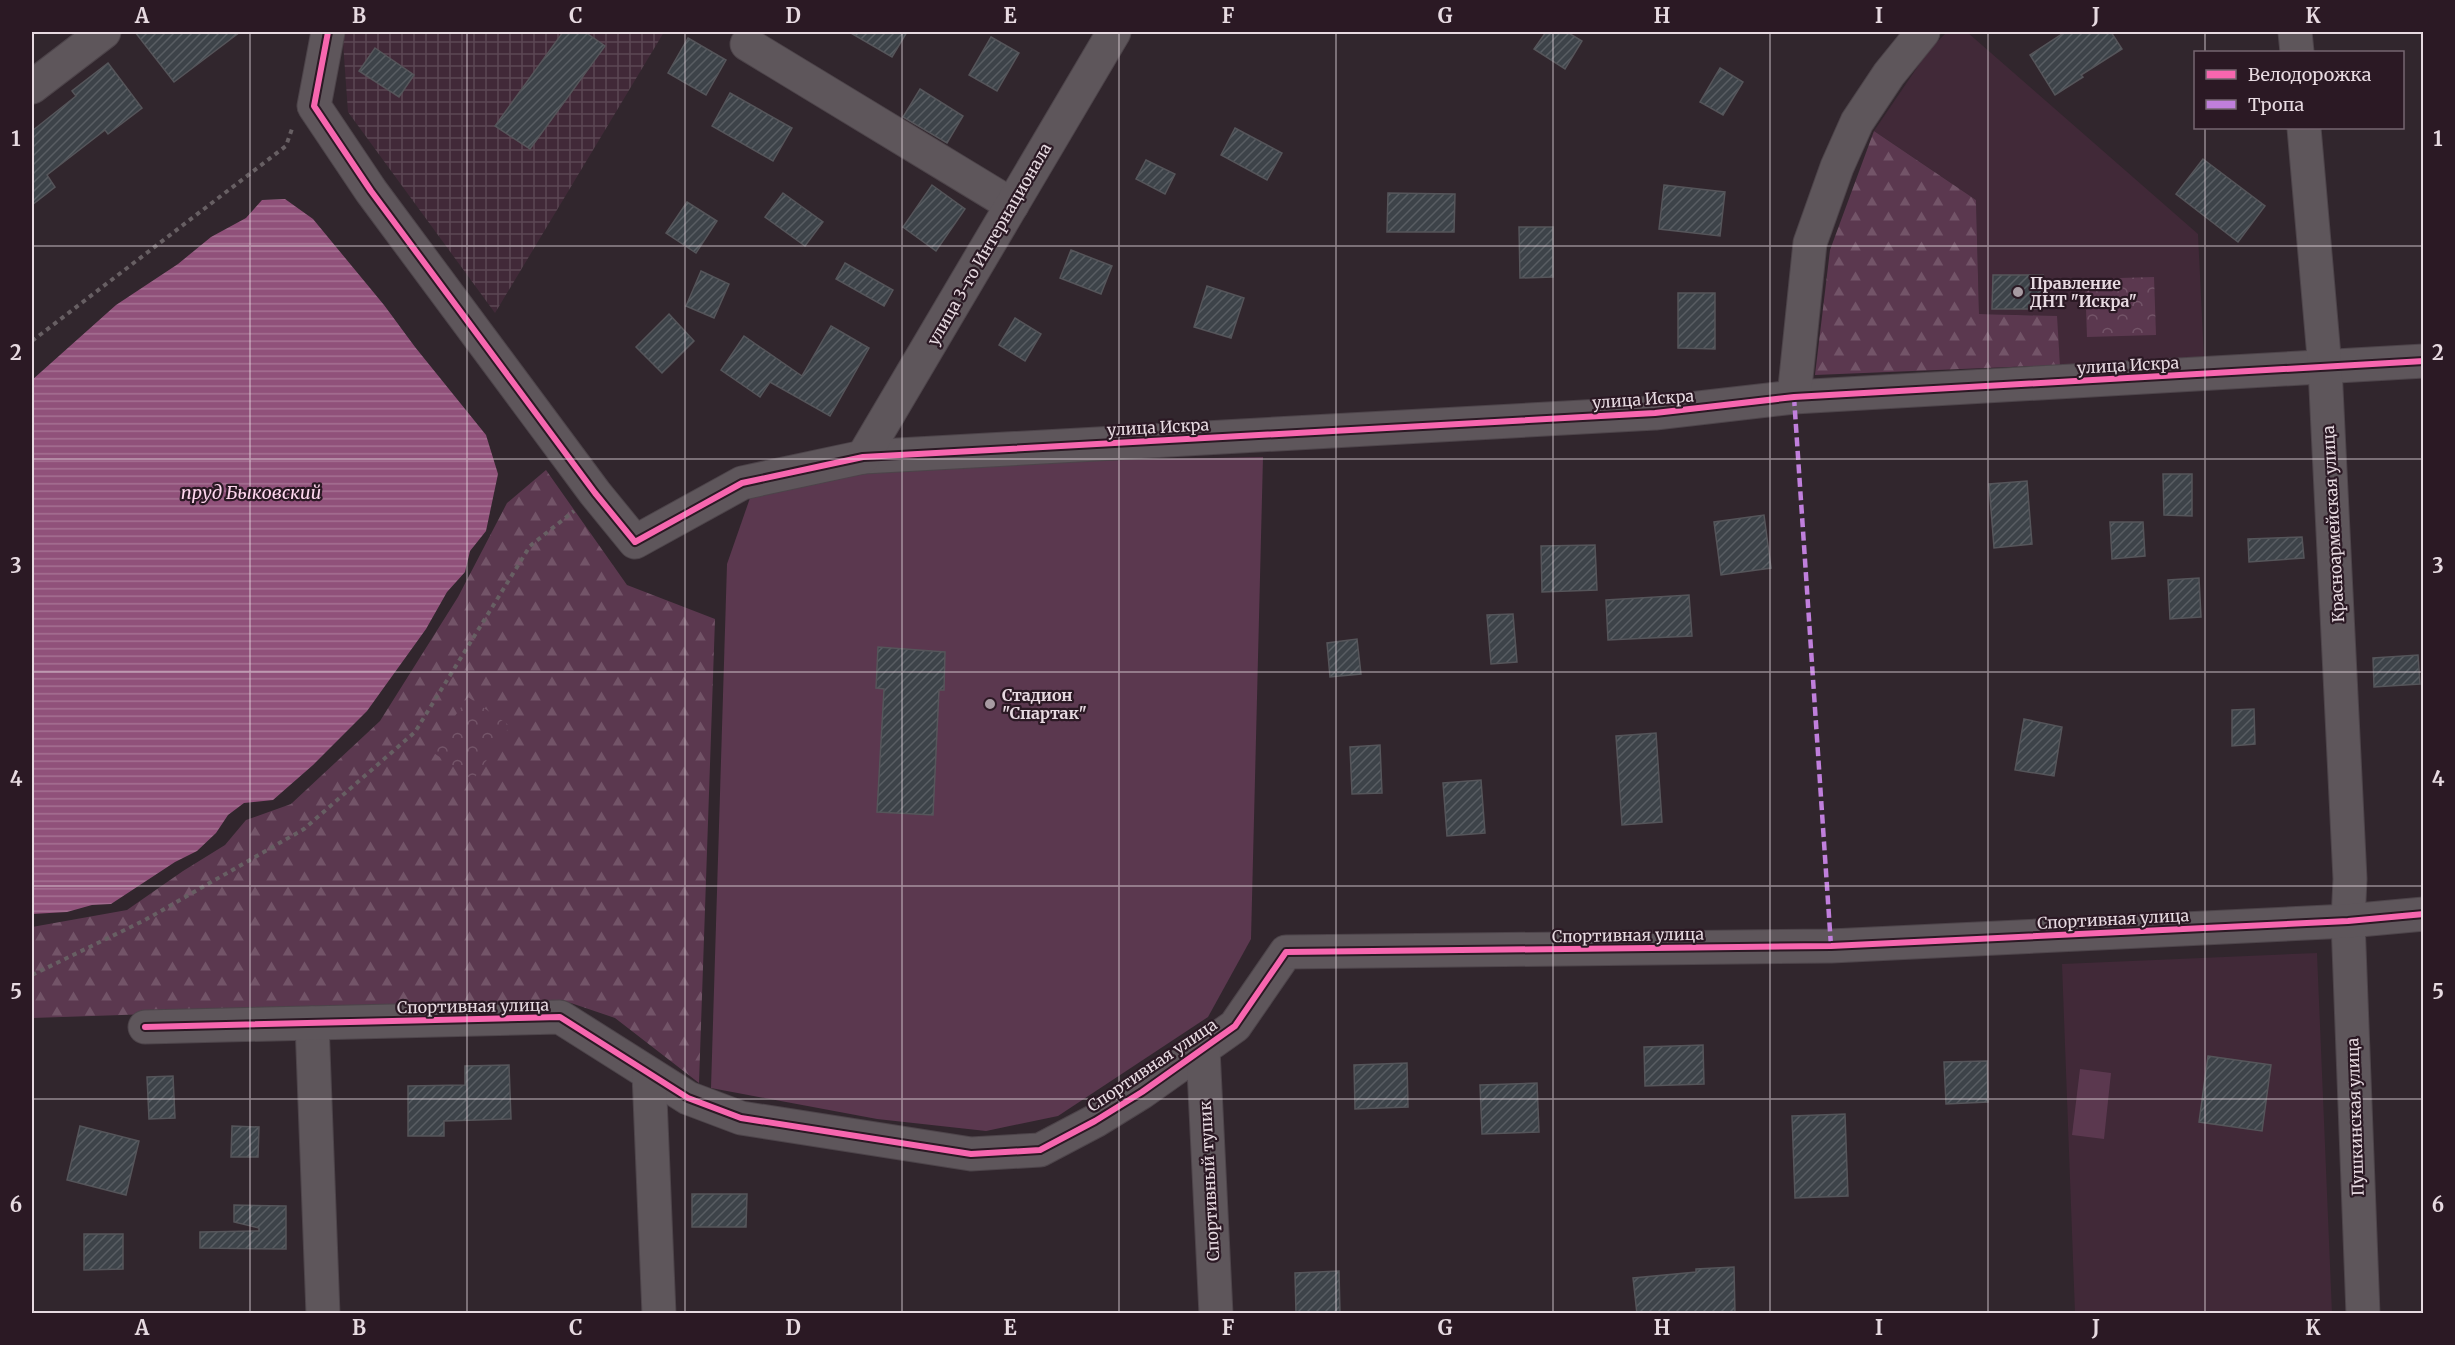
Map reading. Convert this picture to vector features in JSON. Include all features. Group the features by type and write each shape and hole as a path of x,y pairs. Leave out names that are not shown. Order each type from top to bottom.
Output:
{"street":[{"path":"32,87 104,32"},
{"path":"328,32 314,106 371,191 595,493"},
{"name":"улица 3-го Интернационала","path":"864,457 1114,32"},
{"path":"2295,32 2297,51"},
{"path":"1794,397 1810,243 1837,167 1857,122 1917,33"},
{"path":"747,44 1012,205"},
{"name":"Красноармейская улица","path":"2304,129 2325,368 2350,879 2348,921"},
{"name":"улица Искра","path":"595,493 634,542 742,483 864,457 1655,413 1794,397 2424,361"},
{"name":"Спортивная улица","path":"145,1027 560,1017 688,1098 741,1118 971,1154 1040,1150 1095,1121 1142,1092 1235,1026 1286,952 1831,946 2348,921 2424,914"},
{"name":"Пушкинская улица","path":"2348,921 2363,1314"},
{"path":"312,1023 323,1314"},
{"name":"Спортивный тупик","path":"1203,1049 1216,1314"},
{"path":"650,1074 659,1314"}],"path":[{"path":"32,341 286,146 296,119"},
{"path":"32,975 145,920 304,829 415,732 530,546 595,493"}],"shaded area":[{"path":"346,32 664,32 495,313 348,112 343,42"},
{"path":"1947,32 1967,32 2198,234 2204,358 2060,365 2056,316 1979,314 1976,200 1874,131 1929,50"},
{"path":"2317,953 2332,1313 2075,1313 2062,964"}],"green space":[{"path":"1874,131 1976,200 1979,314 2057,316 2060,365 1815,375 1830,250"},
{"path":"2154,277 2156,335 2087,337 2085,279"},
{"name":"Стадион \"Спартак\"","path":"1263,457 1251,939 1208,1017 1058,1116 986,1131 877,1119 711,1088 727,564 750,498 869,472 1028,462"},
{"path":"546,470 627,585 715,619 699,1083 615,1018 562,1000 32,1018 32,927 127,910 225,845 246,820 291,804 380,721 458,597 507,503"},
{"path":"468,697 510,726 473,780 431,751"},
{"path":"2080,1069 2111,1073 2104,1139 2072,1135"}],"water":[{"name":"пруд Быковский","path":"285,199 313,219 486,435 498,474 486,531 470,551 465,572 447,592 426,629 367,711 313,765 273,800 244,803 228,815 216,833 197,851 175,862 111,904 92,905 67,912 32,914 32,380 116,305 178,264 211,237 246,218 262,200"}],"building":[{"path":"135,32 240,32 174,82"},
{"path":"563,32 585,32 605,46 530,149 495,126"},
{"path":"849,32 907,32 892,57"},
{"path":"1546,32 1567,32 1582,41 1565,69 1534,49"},
{"path":"2065,32 2111,32 2122,49 2055,95 2030,55"},
{"path":"991,37 1019,53 997,91 969,75"},
{"path":"688,38 726,60 706,95 668,73"},
{"path":"375,48 414,75 399,97 359,71"},
{"path":"108,63 142,108 108,134 105,130 47,175 55,187 32,205 32,131 76,96 72,91"},
{"path":"1720,68 1743,82 1723,115 1700,102"},
{"path":"920,89 963,116 947,143 903,117"},
{"path":"730,93 792,128 773,161 712,126"},
{"path":"1235,128 1282,153 1267,180 1221,155"},
{"path":"2203,159 2265,206 2238,242 2176,194"},
{"path":"1146,160 1175,174 1165,194 1136,179"},
{"path":"932,185 965,209 936,251 903,227"},
{"path":"1664,185 1725,192 1720,236 1659,229"},
{"path":"783,193 823,222 805,246 765,217"},
{"path":"1388,193 1455,194 1454,232 1387,232"},
{"path":"687,202 717,221 696,253 666,233"},
{"path":"1519,227 1553,227 1553,277 1520,278"},
{"path":"1071,250 1112,266 1101,294 1060,278"},
{"path":"845,263 893,290 884,306 836,279"},
{"path":"701,271 729,284 714,318 686,306"},
{"name":"Правление ДНТ \"Искра\"","path":"1993,275 2043,275 2042,309 1992,309"},
{"path":"1207,286 1244,298 1231,338 1194,327"},
{"path":"1678,293 1715,293 1715,349 1678,348"},
{"path":"669,314 694,341 662,373 636,347"},
{"path":"1015,318 1041,334 1025,361 999,345"},
{"path":"831,326 869,348 830,416 770,382 760,397 721,370 744,336 802,376"},
{"path":"2163,474 2192,474 2192,516 2164,515"},
{"path":"2027,481 2032,544 1994,548 1989,484"},
{"path":"1764,515 1771,568 1721,575 1714,522"},
{"path":"2110,522 2143,522 2145,556 2112,559"},
{"path":"2302,537 2304,558 2249,562 2248,539"},
{"path":"1595,545 1597,590 1542,592 1541,546"},
{"path":"2199,578 2201,617 2170,619 2168,580"},
{"path":"1689,595 1692,636 1608,640 1606,600"},
{"path":"1513,614 1517,662 1491,664 1487,615"},
{"path":"1357,639 1361,674 1330,677 1327,643"},
{"path":"878,647 945,652 944,690 939,690 933,815 877,812 884,689 876,688"},
{"path":"2418,655 2420,684 2374,687 2373,658"},
{"path":"2254,709 2255,744 2232,746 2232,710"},
{"path":"2024,719 2062,727 2054,776 2015,770"},
{"path":"1656,733 1662,822 1622,825 1616,736"},
{"path":"1380,745 1382,793 1352,794 1350,747"},
{"path":"1481,780 1485,833 1447,836 1443,783"},
{"path":"1703,1045 1704,1084 1645,1086 1644,1047"},
{"path":"2208,1056 2271,1065 2262,1131 2199,1122"},
{"path":"1987,1061 1988,1102 1946,1104 1944,1062"},
{"path":"1407,1063 1408,1107 1355,1109 1354,1065"},
{"path":"509,1065 511,1119 444,1121 444,1136 408,1136 408,1086 465,1085 465,1066"},
{"path":"173,1076 175,1118 149,1119 147,1077"},
{"path":"1537,1083 1539,1132 1482,1134 1480,1085"},
{"path":"1845,1114 1848,1196 1795,1198 1792,1116"},
{"path":"80,1126 139,1141 126,1195 67,1180"},
{"path":"232,1126 259,1127 258,1157 231,1157"},
{"path":"692,1194 747,1194 746,1227 692,1227"},
{"path":"234,1205 286,1206 286,1249 200,1248 200,1232 259,1231 259,1228 234,1222"},
{"path":"84,1234 123,1234 123,1269 84,1270"},
{"path":"1734,1267 1735,1314 1637,1314 1633,1278 1696,1272 1696,1269"},
{"path":"1339,1271 1340,1314 1296,1314 1295,1273"}],"marked path":[{"path":"1794,397 1831,946"}],"cycle path":[{"path":"328,32 314,106 371,191 595,493 635,542 742,483 863,457 1655,413 1794,397 2424,361"},
{"path":"145,1027 560,1017 688,1098 741,1118 971,1154 1040,1150 1095,1121 1142,1092 1235,1026 1286,952 1831,946 2348,921 2424,914"}],"place":[{"name":"Правление ДНТ \"Искра\"","path":"2018,292"},
{"name":"Стадион \"Спартак\"","path":"990,704"}]}
